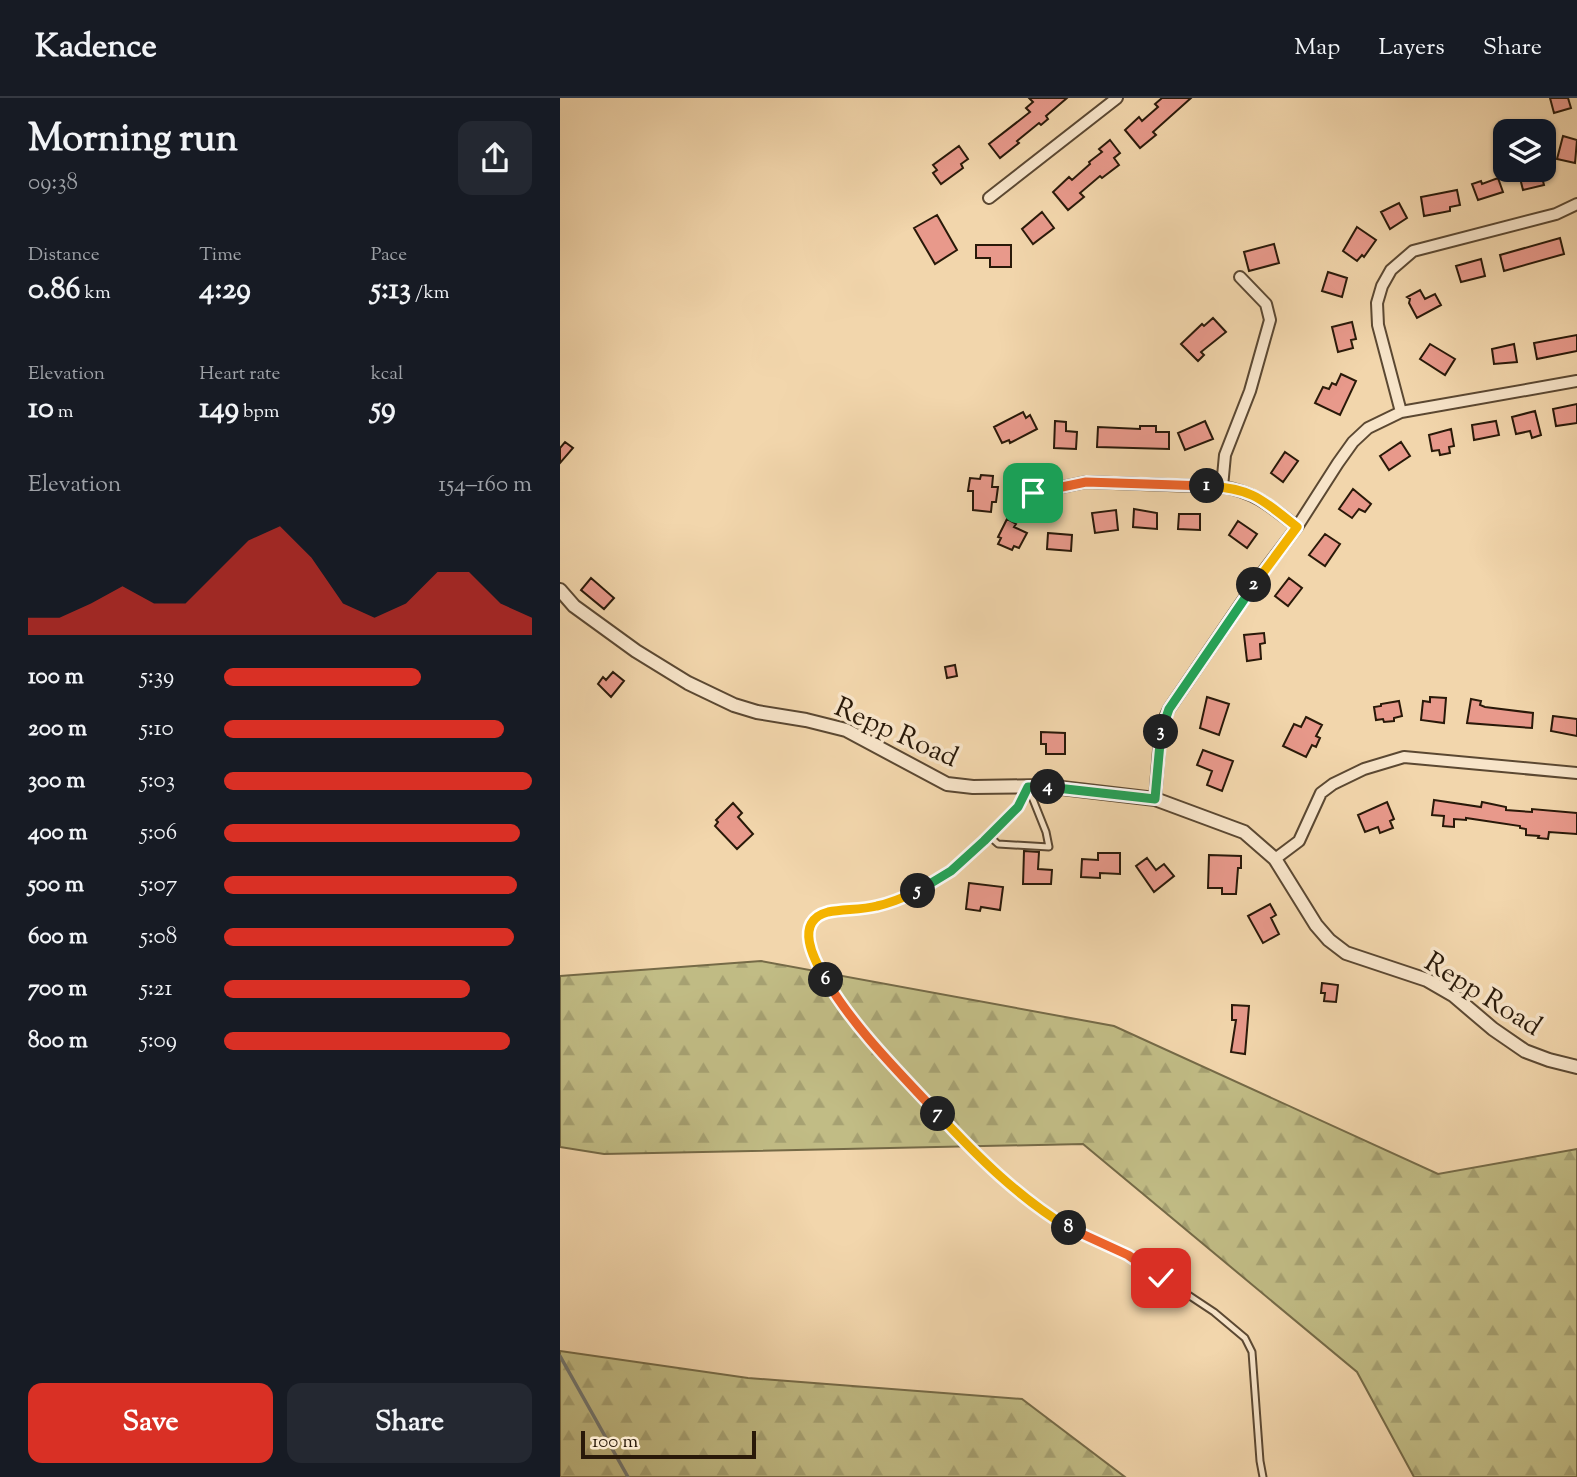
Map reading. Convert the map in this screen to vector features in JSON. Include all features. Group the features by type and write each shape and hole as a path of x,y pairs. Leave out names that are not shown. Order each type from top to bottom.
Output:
{"street":[{"path":"989,198 1117,98"},
{"path":"1402,412 1378,326 1377,303 1391,270 1413,251 1556,214 1577,204"},
{"path":"1222,487 1225,455 1250,391 1270,320 1266,304 1240,277"},
{"path":"1155,799 1161,726 1169,709 1257,580 1297,527 1353,442 1368,429 1402,412 1577,382"},
{"path":"1033,493 1086,482 1222,487 1242,490 1264,501 1297,527"},
{"name":"Repp Road","path":"560,590 574,606 636,651 688,683 734,705 757,712 846,730 947,784 1028,787 1155,799 1244,832 1275,859 1316,925 1346,953 1427,980 1453,995 1493,1029 1525,1051 1577,1067"},
{"path":"1275,859 1299,841 1321,793 1333,784 1383,762 1404,757 1577,773"}],"lane":[{"path":"1028,787 1018,807 951,871 930,885 876,907 828,912 817,917 809,927 811,950 837,999 865,1034 997,1176 1040,1210 1074,1231 1128,1255 1214,1312 1245,1338 1252,1352 1263,1477"},
{"path":"989,836 998,844 1049,847 1046,832 1028,787"}],"green space":[{"path":"761,961 1114,1026 1438,1174 1577,1149 1577,1477 1414,1477 1357,1372 1083,1144 604,1154 560,1147 560,976"},
{"path":"560,1351 748,1378 1022,1399 1125,1477 560,1477"}],"building":[{"path":"1029,98 1067,98 1046,116 1048,119 1041,125 1039,123 1000,158 989,144 1030,112 1026,108 1033,102"},
{"path":"1162,98 1191,98 1153,132 1156,135 1140,148 1125,130 1139,117 1142,121 1158,107 1155,104"},
{"path":"1550,98 1568,98 1571,108 1554,113"},
{"path":"1563,136 1577,140 1575,163 1557,159"},
{"path":"1110,140 1120,153 1114,158 1119,165 1102,178 1100,176 1080,193 1084,197 1068,210 1053,192 1069,177 1072,180 1090,164 1089,162 1102,152 1099,149"},
{"path":"959,146 968,159 961,164 963,168 941,184 933,173 937,170 933,165"},
{"path":"1493,180 1499,182 1503,192 1478,200 1472,184 1481,181 1482,184"},
{"path":"1521,182 1543,182 1544,185 1523,190"},
{"path":"1457,190 1460,205 1450,207 1450,211 1424,216 1421,197"},
{"path":"1399,203 1407,218 1390,229 1381,212"},
{"path":"1042,212 1054,228 1033,244 1022,229"},
{"path":"937,215 957,250 935,264 914,228"},
{"path":"1357,227 1376,240 1364,257 1362,255 1357,261 1343,251"},
{"path":"1560,238 1564,254 1504,271 1500,255"},
{"path":"1274,244 1279,263 1249,271 1244,252"},
{"path":"976,245 1011,245 1011,267 990,267 990,258 976,258"},
{"path":"1481,259 1485,276 1461,282 1456,266"},
{"path":"1328,272 1347,278 1342,297 1322,291"},
{"path":"1420,290 1425,299 1435,294 1441,305 1417,318 1407,297"},
{"path":"1213,318 1226,332 1201,352 1204,355 1198,361 1181,344 1202,324 1204,326"},
{"path":"1352,322 1356,339 1351,340 1353,348 1338,352 1332,327"},
{"path":"1577,335 1577,351 1537,359 1534,343"},
{"path":"1430,344 1455,359 1445,375 1420,359"},
{"path":"1514,344 1517,362 1494,364 1492,349"},
{"path":"1341,374 1356,381 1340,415 1315,403 1323,387 1329,389 1332,383 1336,385"},
{"path":"1577,404 1577,423 1556,426 1553,409"},
{"path":"1535,411 1541,435 1532,438 1530,431 1516,434 1512,417"},
{"path":"1023,412 1026,418 1030,415 1037,429 1010,443 1009,440 1002,443 994,427"},
{"path":"1055,421 1066,422 1066,431 1077,432 1076,449 1054,448"},
{"path":"1205,421 1213,439 1185,450 1178,433"},
{"path":"1496,421 1499,435 1474,440 1472,425"},
{"path":"1140,426 1156,426 1156,432 1169,432 1169,449 1097,447 1098,427 1140,429"},
{"path":"1451,429 1454,446 1449,447 1450,453 1440,455 1439,450 1432,451 1429,435"},
{"path":"565,442 573,448 560,463 560,448"},
{"path":"1401,442 1410,456 1389,470 1380,456"},
{"path":"1285,452 1298,461 1283,482 1271,473"},
{"path":"981,475 993,476 992,487 998,487 996,502 992,502 991,512 973,510 973,491 968,491 970,478 980,479"},
{"path":"1353,489 1371,504 1365,512 1359,509 1352,518 1339,509"},
{"path":"1134,509 1157,513 1157,529 1133,527"},
{"path":"1116,510 1118,530 1095,533 1092,513"},
{"path":"1179,514 1200,514 1200,530 1178,529"},
{"path":"1007,519 1016,524 1014,527 1027,533 1019,548 1014,546 1012,550 998,544 1001,538 998,537"},
{"path":"1238,521 1257,534 1247,548 1229,535"},
{"path":"1048,533 1072,535 1071,551 1047,549"},
{"path":"1325,534 1340,544 1325,566 1309,555"},
{"path":"591,578 614,598 604,609 581,590"},
{"path":"1289,578 1302,588 1288,606 1275,596"},
{"path":"1264,633 1265,643 1260,644 1261,659 1247,661 1244,635"},
{"path":"955,665 957,676 947,678 945,667"},
{"path":"613,672 624,681 611,697 598,684 603,677 606,680"},
{"path":"1207,697 1229,704 1219,735 1200,728"},
{"path":"1430,697 1446,698 1444,723 1421,720 1423,701 1430,702"},
{"path":"1471,699 1481,701 1480,705 1485,707 1533,713 1532,728 1467,723"},
{"path":"1399,701 1402,716 1394,718 1394,721 1376,720 1374,707"},
{"path":"1553,716 1577,719 1577,736 1551,731"},
{"path":"1306,717 1322,725 1316,736 1320,738 1316,747 1312,745 1306,757 1283,746 1294,724 1301,727"},
{"path":"1041,732 1065,733 1065,754 1046,754 1046,744 1041,744"},
{"path":"1203,750 1233,761 1222,791 1207,785 1212,771 1197,765"},
{"path":"1434,800 1481,807 1482,802 1506,807 1506,810 1577,813 1577,834 1549,832 1548,839 1538,838 1539,836 1526,835 1526,829 1520,826 1466,818 1454,819 1454,827 1443,826 1444,816 1432,815"},
{"path":"1387,802 1394,819 1390,821 1393,828 1380,833 1378,827 1365,832 1358,815"},
{"path":"733,803 742,813 738,817 753,834 737,849 715,826 718,822 716,820"},
{"path":"1024,851 1039,852 1038,869 1052,870 1051,884 1023,884"},
{"path":"1098,853 1120,853 1120,874 1100,873 1100,878 1081,877 1082,859 1098,860"},
{"path":"1209,855 1241,856 1236,894 1222,894 1222,888 1208,888"},
{"path":"1147,858 1156,870 1164,864 1174,876 1154,892 1136,866"},
{"path":"969,883 1003,887 1000,910 981,907 980,911 966,909"},
{"path":"1270,904 1276,915 1271,918 1279,934 1263,943 1248,916"},
{"path":"1322,983 1338,985 1336,1002 1324,1001"},
{"path":"1232,1005 1249,1006 1245,1054 1231,1052 1236,1020 1232,1020"}],"waterway":[{"path":"560,1356 628,1477"}],"route":[{"path":"1033,493 1086,482 1222,487 1242,490 1264,501 1297,527 1257,580 1169,709 1161,726 1155,799 1045,786 1028,787 1018,807 951,871 930,885 900,899 876,907 828,912 817,917 809,927 808,937 817,965 837,999 865,1034 997,1176 1040,1210 1074,1231 1128,1255 1161,1278"}]}
